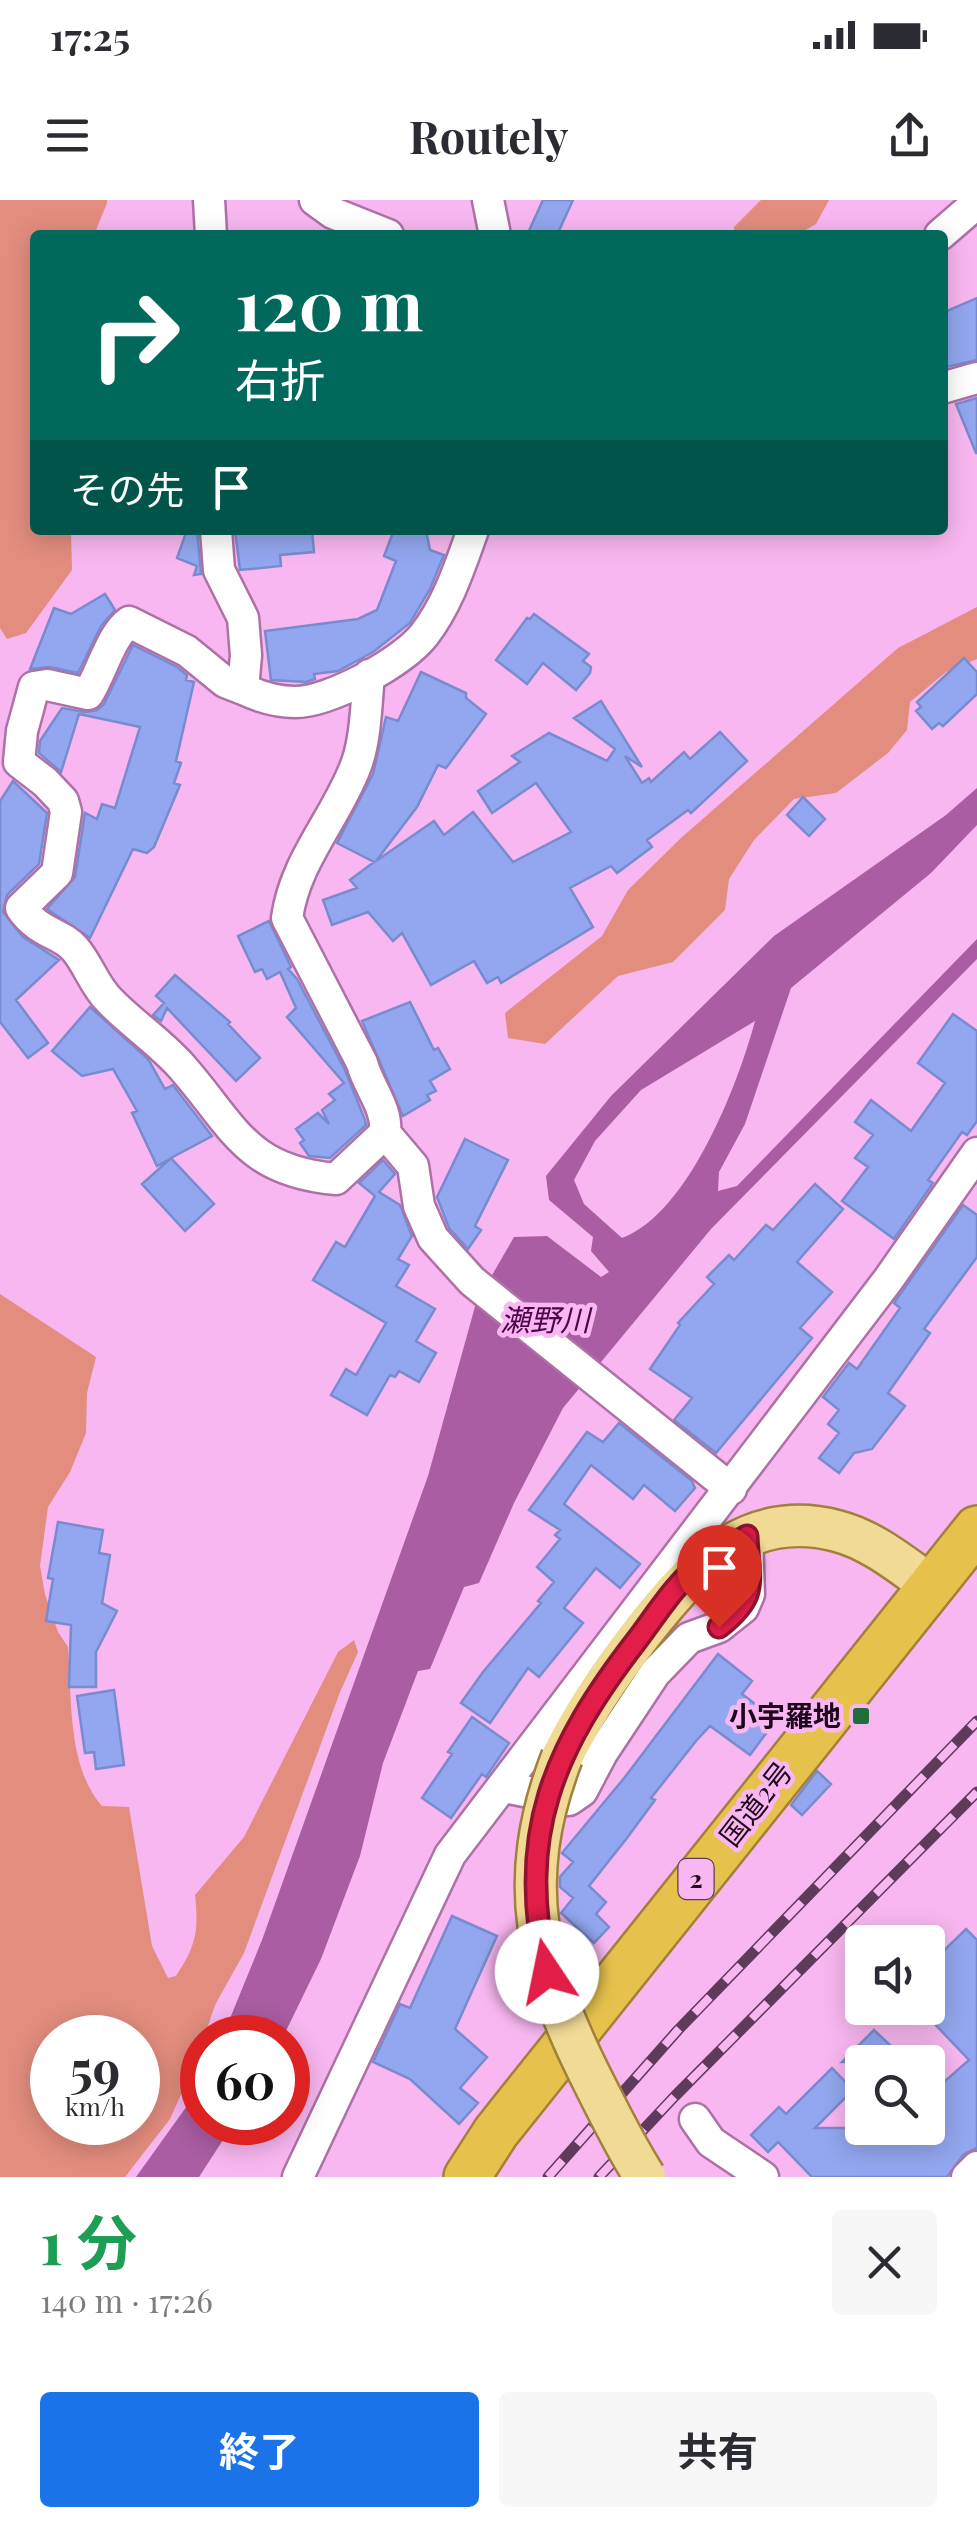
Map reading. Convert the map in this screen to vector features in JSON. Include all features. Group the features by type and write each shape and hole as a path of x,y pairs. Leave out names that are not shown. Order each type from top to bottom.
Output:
{"highway":[{"name":"国道2号","path":"467,2177 496,2132 977,1529"}],"main road":[{"path":"644,2177 576,2048 553,1991 539,1936 536,1866 540,1823 562,1757 600,1686 680,1583 707,1558 747,1536 790,1525 838,1531 882,1551 930,1585"}],"street":[{"path":"209,200 211,230"},
{"path":"314,200 333,213 342,226"},
{"path":"488,200 494,230"},
{"path":"946,230 977,203"},
{"path":"948,386 977,378"},
{"path":"216,535 219,570 242,618 246,655 243,689"},
{"path":"12,766 18,756 34,687 47,685 88,694 100,678 121,628 129,622 187,652 225,682 269,700 300,702 369,675 396,661 423,636 453,585 471,535"},
{"path":"12,766 54,792 66,812 57,872 21,908 43,931 76,950 107,998 184,1068 243,1144 274,1164 336,1179 385,1133 386,1122 362,1063 287,918 298,872 357,765 369,675"},
{"path":"12,766 9,732 15,690"},
{"path":"385,1133 413,1166 419,1206 434,1238 472,1281 731,1490"},
{"path":"298,2177 450,1854 504,1787 568,1696 731,1490 977,1153"},
{"path":"504,1787 570,1800 582,1792 602,1753 655,1673 689,1638 719,1627 743,1608 749,1594 747,1536"},
{"path":"695,2119 711,2142 763,2177"},
{"path":"967,2177 977,2168"}],"shaded area":[{"path":"0,200 107,200 96,230 30,230 30,535 71,535 72,570 26,633 7,639 0,628"},
{"path":"761,200 829,200 816,224 806,230 734,227"},
{"path":"977,607 977,659 946,672 910,702 907,730 888,753 836,793 794,799 754,840 729,879 725,910 673,962 618,976 545,1044 508,1038 505,1013 602,936 628,890 681,838 898,648"},
{"path":"0,1294 96,1357 87,1393 86,1433 70,1472 48,1507 40,1566 58,1632 68,1647 73,1730 82,1772 102,1806 129,1807 152,1946 168,1978 176,1976 192,1947 197,1919 195,1895 244,1837 338,1652 354,1640 358,1652 244,1953 212,2015 180,2015 180,2097 160,2132 160,2015 30,2015 30,2145 150,2145 125,2177 0,2177"}],"water":[{"name":"瀬野川","path":"977,788 977,825 931,873 791,988 745,1124 719,1172 718,1191 737,1186 977,939 977,959 711,1229 563,1408 514,1503 479,1583 464,1587 430,1669 418,1671 383,1763 360,1856 321,1959 294,2015 231,2015 262,1940 428,1476 476,1303 514,1237 547,1236 601,1277 609,1272 591,1251 593,1237 549,1200 546,1176 611,1096 774,936 946,815","holes":["755,1021 736,1079 689,1176 646,1224 622,1238 584,1204 574,1180 595,1141 641,1090"]},
{"path":"180,2116 180,2145 220,2145 199,2177 136,2177"}],"building":[{"path":"543,200 573,200 559,230 529,230"},
{"path":"977,298 977,360 948,367 948,310"},
{"path":"977,398 977,453 976,453 956,404"},
{"path":"185,535 197,535 201,574 194,575 197,566 177,558"},
{"path":"236,535 312,535 314,552 280,555 281,566 240,570"},
{"path":"392,535 427,535 430,550 444,555 410,623 373,652 338,671 314,674 315,679 306,682 271,680 265,631 358,619 377,610 396,561 384,556"},
{"path":"105,594 115,610 101,626 78,673 50,667 30,669 54,608 71,614"},
{"path":"534,614 589,654 583,661 591,667 590,673 576,690 543,663 527,684 496,660"},
{"path":"133,645 177,667 187,675 186,680 194,682 176,761 181,763 174,783 180,785 154,847 147,853 133,849 90,938 47,909 75,877 85,813 97,819 102,804 115,808 140,727 79,714 61,772 39,753 40,741 62,708 85,712 104,704"},
{"path":"964,658 977,672 977,694 943,726 939,723 932,729 916,711 921,707 917,702"},
{"path":"421,672 466,693 466,698 486,714 446,768 438,765 417,807 376,861 434,821 444,835 473,812 513,862 571,832 536,783 492,813 478,791 520,762 512,756 549,733 607,761 615,749 574,718 601,701 642,767 625,756 642,783 649,778 651,782 684,752 690,759 720,732 747,761 691,813 688,810 647,840 652,847 617,873 611,866 570,888 593,927 501,983 498,977 487,983 474,961 431,985 402,933 393,941 368,912 332,925 323,900 357,888 350,880 374,862 337,843 373,774 386,717 398,721"},
{"path":"13,781 47,813 39,864 7,895 3,912 23,937 59,960 16,1000 48,1043 28,1058 0,1022 0,801"},
{"path":"803,797 825,819 809,836 787,815"},
{"path":"269,921 291,967 288,969 345,1070 365,1120 366,1125 330,1158 309,1156 296,1129 318,1113 329,1124 322,1110 335,1100 329,1094 344,1083 287,1017 296,1008 280,972 267,979 262,969 255,972 238,936"},
{"path":"175,975 230,1022 260,1058 236,1081 167,1008 161,1021 153,1015 164,1003 156,996"},
{"path":"410,1002 434,1050 438,1048 450,1069 430,1081 436,1091 427,1095 430,1100 403,1116 362,1021"},
{"path":"90,1007 148,1059 165,1089 173,1085 212,1136 171,1158 214,1204 185,1231 142,1184 170,1159 157,1166 132,1113 137,1111 113,1069 82,1076 52,1051"},
{"path":"953,1014 977,1031 977,1121 967,1135 962,1132 928,1180 933,1183 894,1239 842,1201 868,1167 855,1158 873,1135 855,1122 871,1100 911,1131 945,1083 918,1063"},
{"path":"465,1139 508,1160 475,1226 481,1230 468,1249 449,1228 437,1197"},
{"path":"383,1160 395,1174 379,1192 400,1205 412,1236 398,1259 409,1265 396,1286 435,1309 416,1341 436,1353 419,1382 399,1371 395,1377 390,1375 367,1415 331,1395 346,1369 356,1375 386,1323 313,1280 336,1242 345,1247 375,1196 359,1183"},
{"path":"815,1184 843,1209 797,1262 832,1292 800,1328 812,1338 716,1453 674,1420 692,1398 650,1369 678,1323 714,1284 707,1277 729,1255 734,1260 766,1225 773,1230"},
{"path":"963,1205 977,1215 977,1257 924,1329 930,1333 888,1393 905,1406 872,1449 854,1453 839,1473 819,1458 839,1433 828,1424 839,1410 823,1397 849,1363 857,1369 900,1308 894,1303"},
{"path":"619,1423 692,1481 695,1488 675,1511 644,1485 633,1499 591,1465 564,1504 640,1564 620,1588 596,1568 564,1608 583,1623 539,1677 528,1668 490,1723 461,1703 554,1582 537,1567 560,1539 555,1535 560,1530 529,1510 587,1432 603,1442"},
{"path":"58,1522 103,1530 99,1553 110,1555 102,1603 117,1611 96,1652 96,1687 69,1687 71,1625 46,1621 53,1579 48,1578"},
{"path":"718,1654 752,1681 742,1694 776,1720 750,1755 710,1726 696,1741 589,1886 606,1902 596,1914 609,1927 594,1943 561,1913 573,1898 560,1887 560,1877 573,1862 562,1853"},
{"path":"114,1690 124,1765 96,1769 94,1752 85,1753 77,1696"},
{"path":"472,1717 509,1743 451,1818 422,1798"},
{"path":"817,1771 831,1784 802,1815 791,1805"},
{"path":"452,1916 497,1936 455,2029 487,2057 460,2088 478,2103 459,2124 410,2079 373,2062 400,2004 410,2008"},
{"path":"966,1929 977,1940 977,2148 964,2154 947,2177 812,2177 778,2142 768,2152 751,2135 779,2107 786,2114 832,2068 845,2082 845,2098 815,2128 845,2128 845,2145 945,2145 945,2081 969,2060 936,2025 945,2025 945,1949"},
{"path":"874,2030 890,2045 859,2045"}],"railway":[{"path":"548,2177 678,2030 977,1721"},
{"path":"599,2177 977,1792"}],"place":[{"name":"小宇羅地","path":"861,1716"}],"route":[{"path":"547,1972 539,1936 536,1866 540,1823 562,1757 600,1686 680,1583 707,1558 747,1536 749,1594 743,1608 719,1627"}]}
